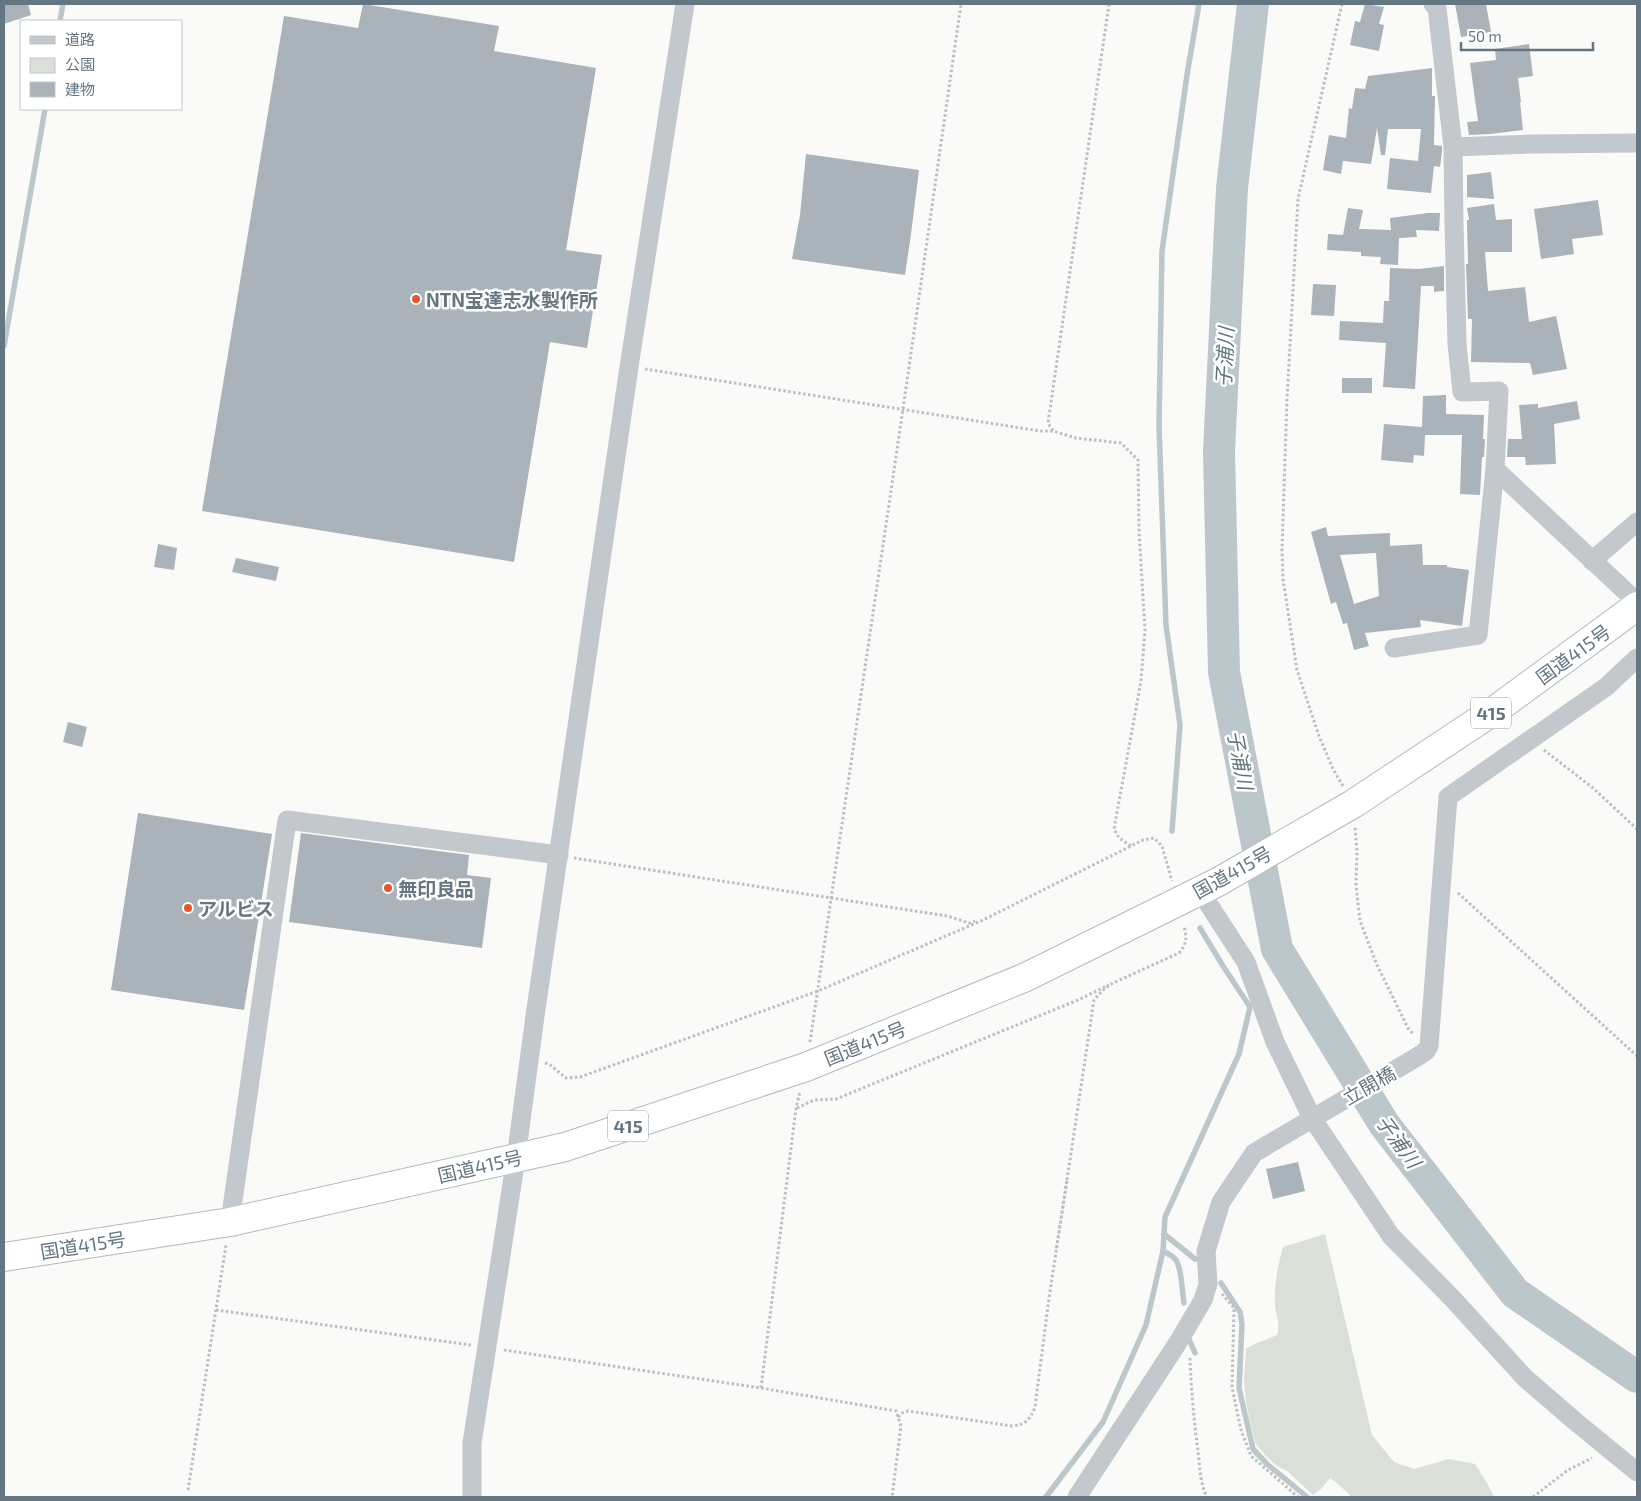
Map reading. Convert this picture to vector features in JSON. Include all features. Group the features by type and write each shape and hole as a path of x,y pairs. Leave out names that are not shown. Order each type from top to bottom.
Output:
{"highway":[{"name":"国道415号","path":"4,1257 230,1222 565,1147 806,1066 1026,978 1209,886 1346,808 1498,708 1637,606"}],"street":[{"path":"472,1497 472,1444 560,856 629,366 685,4"},
{"path":"1394,648 1478,635 1495,469 1499,392 1462,392 1457,335 1453,147 1437,8 1433,4"},
{"path":"1453,147 1637,143"},
{"path":"1495,469 1637,602"},
{"path":"1592,561 1637,522"},
{"path":"1428,1039 1448,797 1606,687 1637,658"},
{"path":"230,1222 287,820 560,856"},
{"path":"1209,886 1246,962 1275,1042 1316,1115 1391,1236 1452,1298 1525,1378 1637,1472"},
{"name":"立開橋","path":"1208,1284 1206,1251 1222,1202 1254,1153 1417,1057 1426,1051 1429,1046 1428,1039"},
{"path":"1077,1497 1176,1344 1203,1300 1208,1284"}],"path":[{"path":"806,1066 832,899 960,4"},
{"path":"1053,431 1048,423 1109,4"},
{"path":"1342,4 1298,199 1287,399 1282,580 1297,670 1309,709 1346,808 1356,829 1356,885 1360,921 1377,965 1408,1028 1416,1039 1428,1039"},
{"path":"629,366 1040,431 1053,431 1076,438 1121,442 1138,460 1139,531 1145,630 1141,681 1114,829 1119,838 1131,846"},
{"path":"1531,739 1592,788 1637,829"},
{"path":"529,1060 549,1064 566,1078 580,1077 818,991 983,920 1143,840 1154,838 1162,846 1173,886"},
{"path":"560,856 947,916 968,923 983,920"},
{"path":"1442,879 1637,1056"},
{"path":"761,1388 796,1108 814,1100 836,1099 1078,1000 1179,953 1186,945 1184,926"},
{"path":"898,1417 908,1411 1012,1426 1020,1425 1027,1421 1033,1413 1094,1000 1109,985"},
{"path":"1056,1251 1067,1180"},
{"path":"188,1490 230,1222"},
{"path":"1208,1284 1218,1288 1234,1308 1232,1387 1241,1430 1250,1456 1298,1497"},
{"path":"216,1310 486,1347 761,1388 896,1411 901,1426 892,1497"},
{"path":"1176,1344 1190,1353 1191,1397 1203,1489 1207,1497"},
{"path":"1533,1497 1568,1470 1609,1448"}],"green space":[{"path":"1325,1234 1372,1435 1394,1462 1414,1469 1449,1459 1475,1464 1494,1497 1352,1497 1330,1478 1313,1495 1287,1471 1277,1466 1255,1443 1246,1403 1244,1379 1246,1349 1277,1335 1278,1322 1275,1307 1275,1289 1283,1247"}],"building":[{"path":"4,4 28,4 31,15 4,24"},
{"name":"NTN宝達志水製作所","path":"363,4 499,26 494,51 596,68 566,250 602,255 587,348 550,342 514,562 202,511 284,16 358,28"},
{"path":"1365,4 1384,7 1379,24 1384,25 1379,51 1350,45 1355,21 1360,22"},
{"path":"1455,4 1486,4 1491,32 1461,37"},
{"path":"1529,44 1533,76 1518,78 1523,130 1469,135 1467,122 1478,121 1470,63 1496,60 1495,49"},
{"path":"1432,68 1432,96 1435,96 1434,145 1442,146 1442,152 1440,167 1434,166 1431,193 1387,189 1390,158 1418,161 1421,129 1388,129 1385,155 1381,155 1377,128 1371,164 1343,161 1341,174 1323,170 1329,135 1346,138 1349,108 1352,109 1355,88 1365,89 1368,76"},
{"path":"806,154 919,170 905,275 792,259 800,215"},
{"path":"1491,172 1494,199 1467,197 1467,175"},
{"path":"1598,200 1603,235 1572,239 1574,254 1541,259 1534,209"},
{"path":"1494,204 1496,220 1512,219 1512,252 1485,252 1488,291 1525,287 1529,322 1556,316 1567,369 1533,375 1530,363 1471,362 1472,319 1468,319 1466,264 1468,264 1467,220 1469,220 1467,208"},
{"path":"1348,208 1363,210 1359,229 1391,230 1390,218 1440,213 1439,231 1416,230 1417,237 1399,238 1398,265 1380,264 1381,257 1361,256 1361,252 1327,250 1328,234 1343,235"},
{"path":"1444,266 1444,291 1434,292 1434,286 1421,286 1415,389 1383,387 1386,343 1339,340 1340,321 1383,323 1384,301 1389,301 1390,268 1419,269"},
{"path":"1313,284 1336,285 1334,316 1311,315"},
{"path":"1342,378 1372,378 1372,393 1342,393"},
{"path":"1446,395 1446,414 1484,415 1483,439 1485,439 1480,495 1460,494 1462,435 1425,435 1424,456 1414,455 1413,463 1381,460 1384,424 1422,427 1423,396"},
{"path":"1577,401 1580,419 1554,424 1556,464 1526,465 1525,457 1507,457 1508,439 1522,439 1519,405 1538,404 1538,408"},
{"path":"1326,527 1328,536 1390,533 1390,546 1422,544 1423,565 1447,565 1447,567 1469,570 1462,626 1420,620 1421,627 1365,633 1369,646 1354,650 1347,623 1343,624 1336,602 1331,604 1311,532","holes":["1376,553 1379,596 1354,604 1340,555"]},
{"path":"158,544 177,548 174,570 154,567"},
{"path":"236,558 279,567 276,581 232,572"},
{"path":"68,722 87,727 82,747 63,742"},
{"path":"138,813 272,834 244,1010 111,990"},
{"path":"301,833 469,855 467,875 491,878 482,948 289,922"},
{"path":"1298,1162 1305,1191 1273,1199 1266,1169"}],"waterway":[{"path":"60,20 63,4"},
{"path":"1172,831 1180,725 1166,625 1159,425 1162,251 1199,4"},
{"name":"子浦川","path":"1253,4 1232,188 1219,451 1224,672 1277,949 1384,1124 1515,1293 1637,1377"},
{"path":"4,346 45,110"},
{"path":"1046,1497 1103,1422 1146,1325 1163,1251 1165,1217 1239,1054 1250,1007 1200,928"},
{"path":"1164,1234 1195,1259"},
{"path":"1163,1251 1173,1257 1178,1264 1184,1303"},
{"path":"1221,1283 1240,1312 1242,1324 1239,1388 1253,1449 1267,1464 1307,1497"},
{"path":"1188,1337 1195,1353"}],"place":[{"name":"NTN宝達志水製作所","path":"416,299"},
{"name":"無印良品","path":"388,888"},
{"name":"アルビス","path":"188,908"}]}
